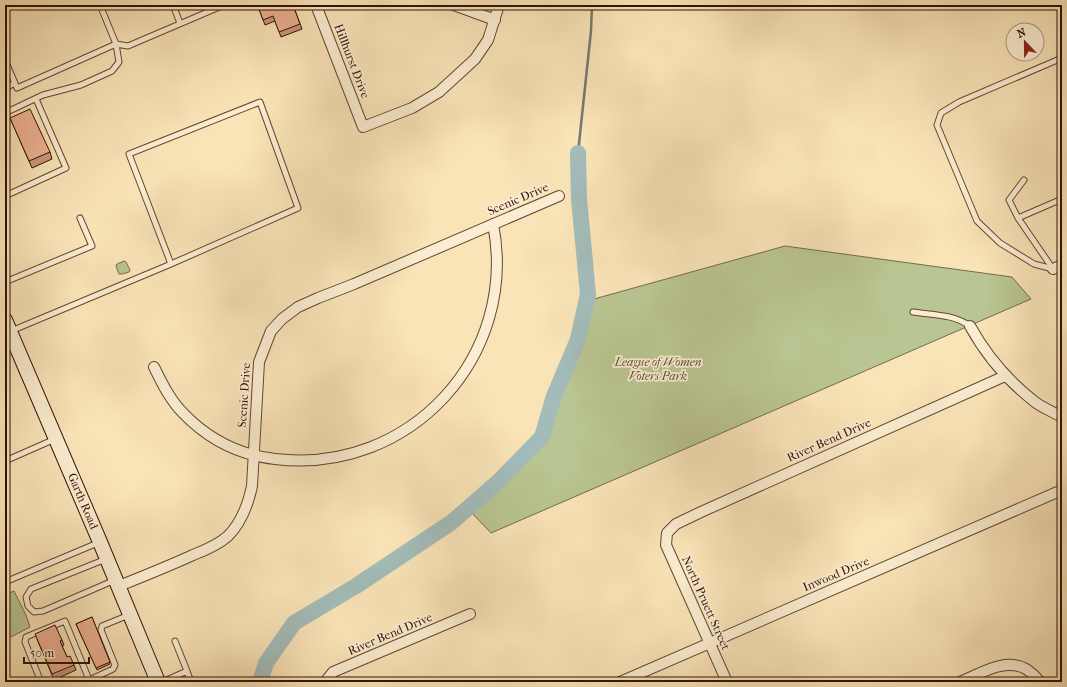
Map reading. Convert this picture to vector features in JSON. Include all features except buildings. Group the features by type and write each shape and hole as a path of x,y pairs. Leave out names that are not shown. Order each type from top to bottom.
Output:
{"main road":[{"name":"Garth Road","path":"8,326 108,559 158,682"}],"street":[{"name":"Hillhurst Drive","path":"316,5 364,127 412,108 439,92 474,59 488,40 495,20"},
{"path":"454,5 495,20 499,5"},
{"name":"Scenic Drive","path":"118,583 161,569 217,545 228,536 237,525 243,515 252,486 259,362 271,331 282,319 298,307 318,298 559,196"},
{"path":"154,367 172,399 182,412 195,425 222,444 264,458 304,461 332,458 360,451 394,436 422,419 439,404 469,364 488,322 497,280 496,241 493,224"},
{"path":"970,326 976,338 1005,376 1036,403 1062,417"},
{"name":"River Bend Drive","path":"667,533 676,524 701,512 1005,376"},
{"name":"Inwood Drive","path":"620,682 1062,490"},
{"name":"North Pruett Street","path":"667,533 666,545 727,682"},
{"name":"River Bend Drive","path":"325,682 333,672 470,614"},
{"path":"960,682 999,666 1009,665 1019,666 1028,670 1040,682"}],"lane":[{"path":"5,113 43,96 80,85 112,71 119,62 116,44 100,5"},
{"path":"173,5 180,23"},
{"path":"5,60 17,88 116,44 128,46 224,5"},
{"path":"1057,267 1034,264 1000,243 977,221 937,125 941,113 959,102 1062,58"},
{"path":"5,88 15,84"},
{"path":"5,196 66,168 36,99"},
{"path":"8,326 171,264 298,208 260,102 129,154 171,264"},
{"path":"1024,180 1009,200 1018,218 1057,267"},
{"path":"1018,218 1062,199"},
{"path":"5,282 92,246 80,218"},
{"path":"913,312 952,317 970,326"},
{"path":"5,461 57,439"},
{"path":"5,582 100,542"},
{"path":"108,559 31,589 26,596 28,606 34,612 43,611 118,583"},
{"path":"41,682 25,642 26,636 65,621 88,681 113,669 115,665 100,630 102,626 130,614"},
{"path":"175,641 191,682"},
{"path":"158,682 187,671"}],"green space":[{"name":"League of Women Voters Park","path":"785,246 1012,277 1031,299 491,533 471,512 541,447 594,299"},
{"path":"124,261 130,270 129,272 119,274 116,266"},
{"path":"14,591 26,615 30,627 5,640 5,595"}],"waterway":[{"path":"578,153 591,31 592,5"},
{"path":"260,682 266,663 294,623 356,586 452,522 499,481 542,437 554,396 578,339 588,294 579,199 578,153"}]}
